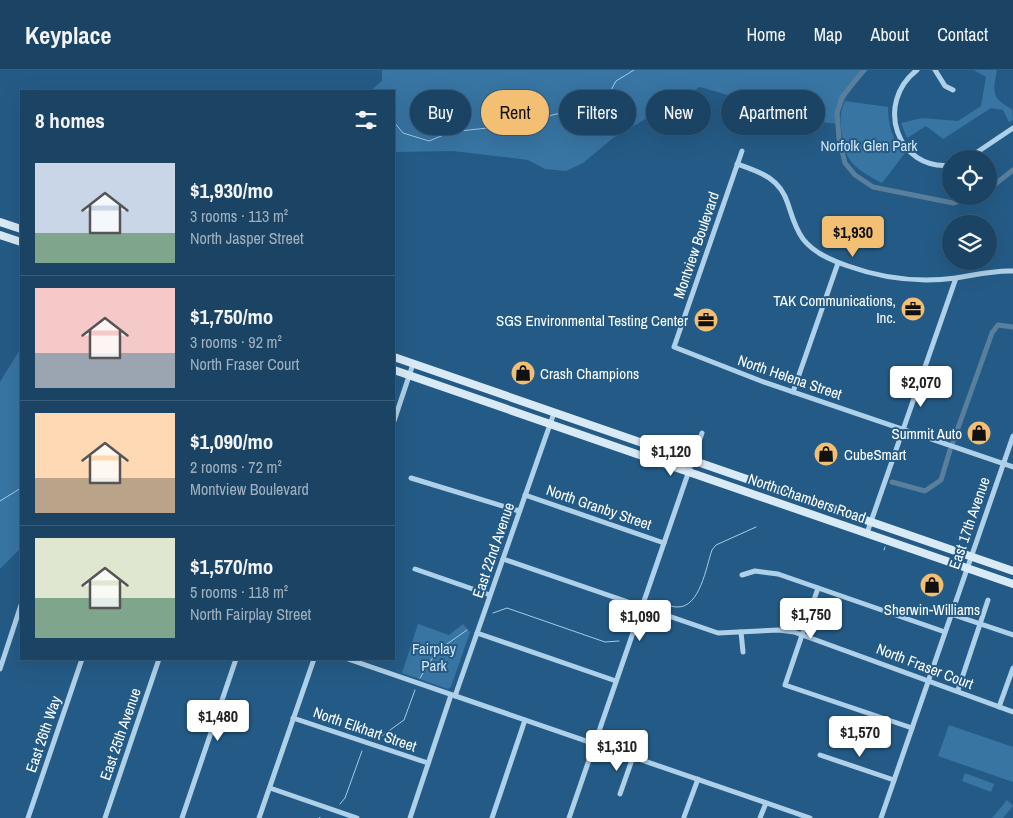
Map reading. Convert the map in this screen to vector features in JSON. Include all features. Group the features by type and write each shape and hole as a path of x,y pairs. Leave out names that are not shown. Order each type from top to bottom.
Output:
{"main road":[{"path":"0,222 20,229"},
{"path":"0,234 20,242"},
{"name":"North Chambers Road","path":"395,357 1013,571"},
{"name":"North Chambers Road","path":"395,370 1013,584"}],"street":[{"path":"917,70 907,78 898,94 894,106 894,128 908,150 920,158 937,165 942,165"},
{"path":"934,70 945,86 953,90"},
{"path":"980,150 1013,128"},
{"name":"Montview Boulevard","path":"674,347 742,152"},
{"path":"737,164 776,182 785,195 793,220 803,239 813,249 838,263 868,274 902,280 929,281 1013,271"},
{"path":"793,392 838,263"},
{"path":"867,533 956,278"},
{"name":"North Helena Street","path":"674,347 793,392 1013,467"},
{"path":"396,407 413,364"},
{"name":"East 22nd Avenue","path":"410,818 554,413"},
{"path":"569,818 702,433"},
{"name":"East 17th Avenue","path":"881,818 1013,436"},
{"path":"411,478 519,511"},
{"name":"North Granby Street","path":"525,495 664,542"},
{"name":"North Fraser Court","path":"503,559 718,633 779,630 803,635 958,690 962,694 1013,712"},
{"path":"414,569 490,595"},
{"path":"742,575 752,571 766,572 944,632"},
{"path":"818,588 785,685 912,728"},
{"path":"958,690 988,600"},
{"path":"0,669 20,608"},
{"path":"951,614 1013,635"},
{"path":"741,632 743,652"},
{"path":"477,633 616,681"},
{"name":"East 26th Way","path":"28,818 82,660"},
{"name":"East 25th Avenue","path":"105,818 159,660"},
{"path":"182,818 236,660"},
{"path":"260,818 314,660"},
{"path":"351,660 810,818"},
{"path":"999,707 1013,668"},
{"name":"North Elkhart Street","path":"293,718 428,763"},
{"path":"492,818 525,720"},
{"path":"820,755 894,780"},
{"path":"620,794 633,757"},
{"path":"684,817 698,779"},
{"path":"270,788 357,818"},
{"path":"760,818 766,803"}],"green space":[{"path":"382,70 868,70 857,81 844,102 839,117 839,124 825,123 825,90 721,90 721,93 700,87 695,90 646,90 646,119 636,125 636,90 559,90 559,135 618,135 583,163 566,171 545,169 528,160 453,151 396,152 395,155 395,90 371,90 382,81"},
{"path":"974,70 997,70 995,94 1000,101 1012,109 1013,120 1009,122 1003,110 991,108 943,139 926,126 907,138 901,123 922,118 958,121 981,106 986,77"},
{"name":"Norfolk Glen Park","path":"845,101 888,107 892,132 897,143 905,153 882,183 859,170 846,153 840,122"},
{"path":"20,350 20,549 0,569 0,382"},
{"name":"Fairplay Park","path":"418,624 449,635 463,624 470,632 451,687 448,689 402,673"},
{"path":"949,725 1013,747 1013,782 938,756"},
{"path":"965,773 994,784 991,792 962,781"},
{"path":"1007,800 1013,806 1003,818 992,818"}],"waterway":[{"path":"395,123 403,133 429,141 451,132 505,126 521,128 552,115 577,110 585,102 611,90 616,81 634,70"},
{"path":"864,70 842,97 837,113 839,139 845,163 855,175 873,187 942,201"},
{"path":"997,183 1013,170"},
{"path":"953,442 992,333 998,325 1013,327"},
{"path":"892,482 925,491 941,480 950,450"},
{"path":"0,501 20,489"},
{"path":"653,602 677,607 685,606 697,594 712,550 716,545 756,527"},
{"path":"493,613 507,608 605,642 619,641"},
{"path":"420,678 437,651 467,630"},
{"path":"379,738 404,720 415,690"},
{"path":"340,804 345,798 362,751"}],"place":[{"name":"TAK Communications, Inc.","path":"913,309"},
{"name":"SGS Environmental Testing Center","path":"706,320"},
{"name":"Crash Champions","path":"523,373"},
{"name":"Summit Auto","path":"979,433"},
{"name":"CubeSmart","path":"826,454"},
{"name":"Sherwin-Williams","path":"932,585"}]}
